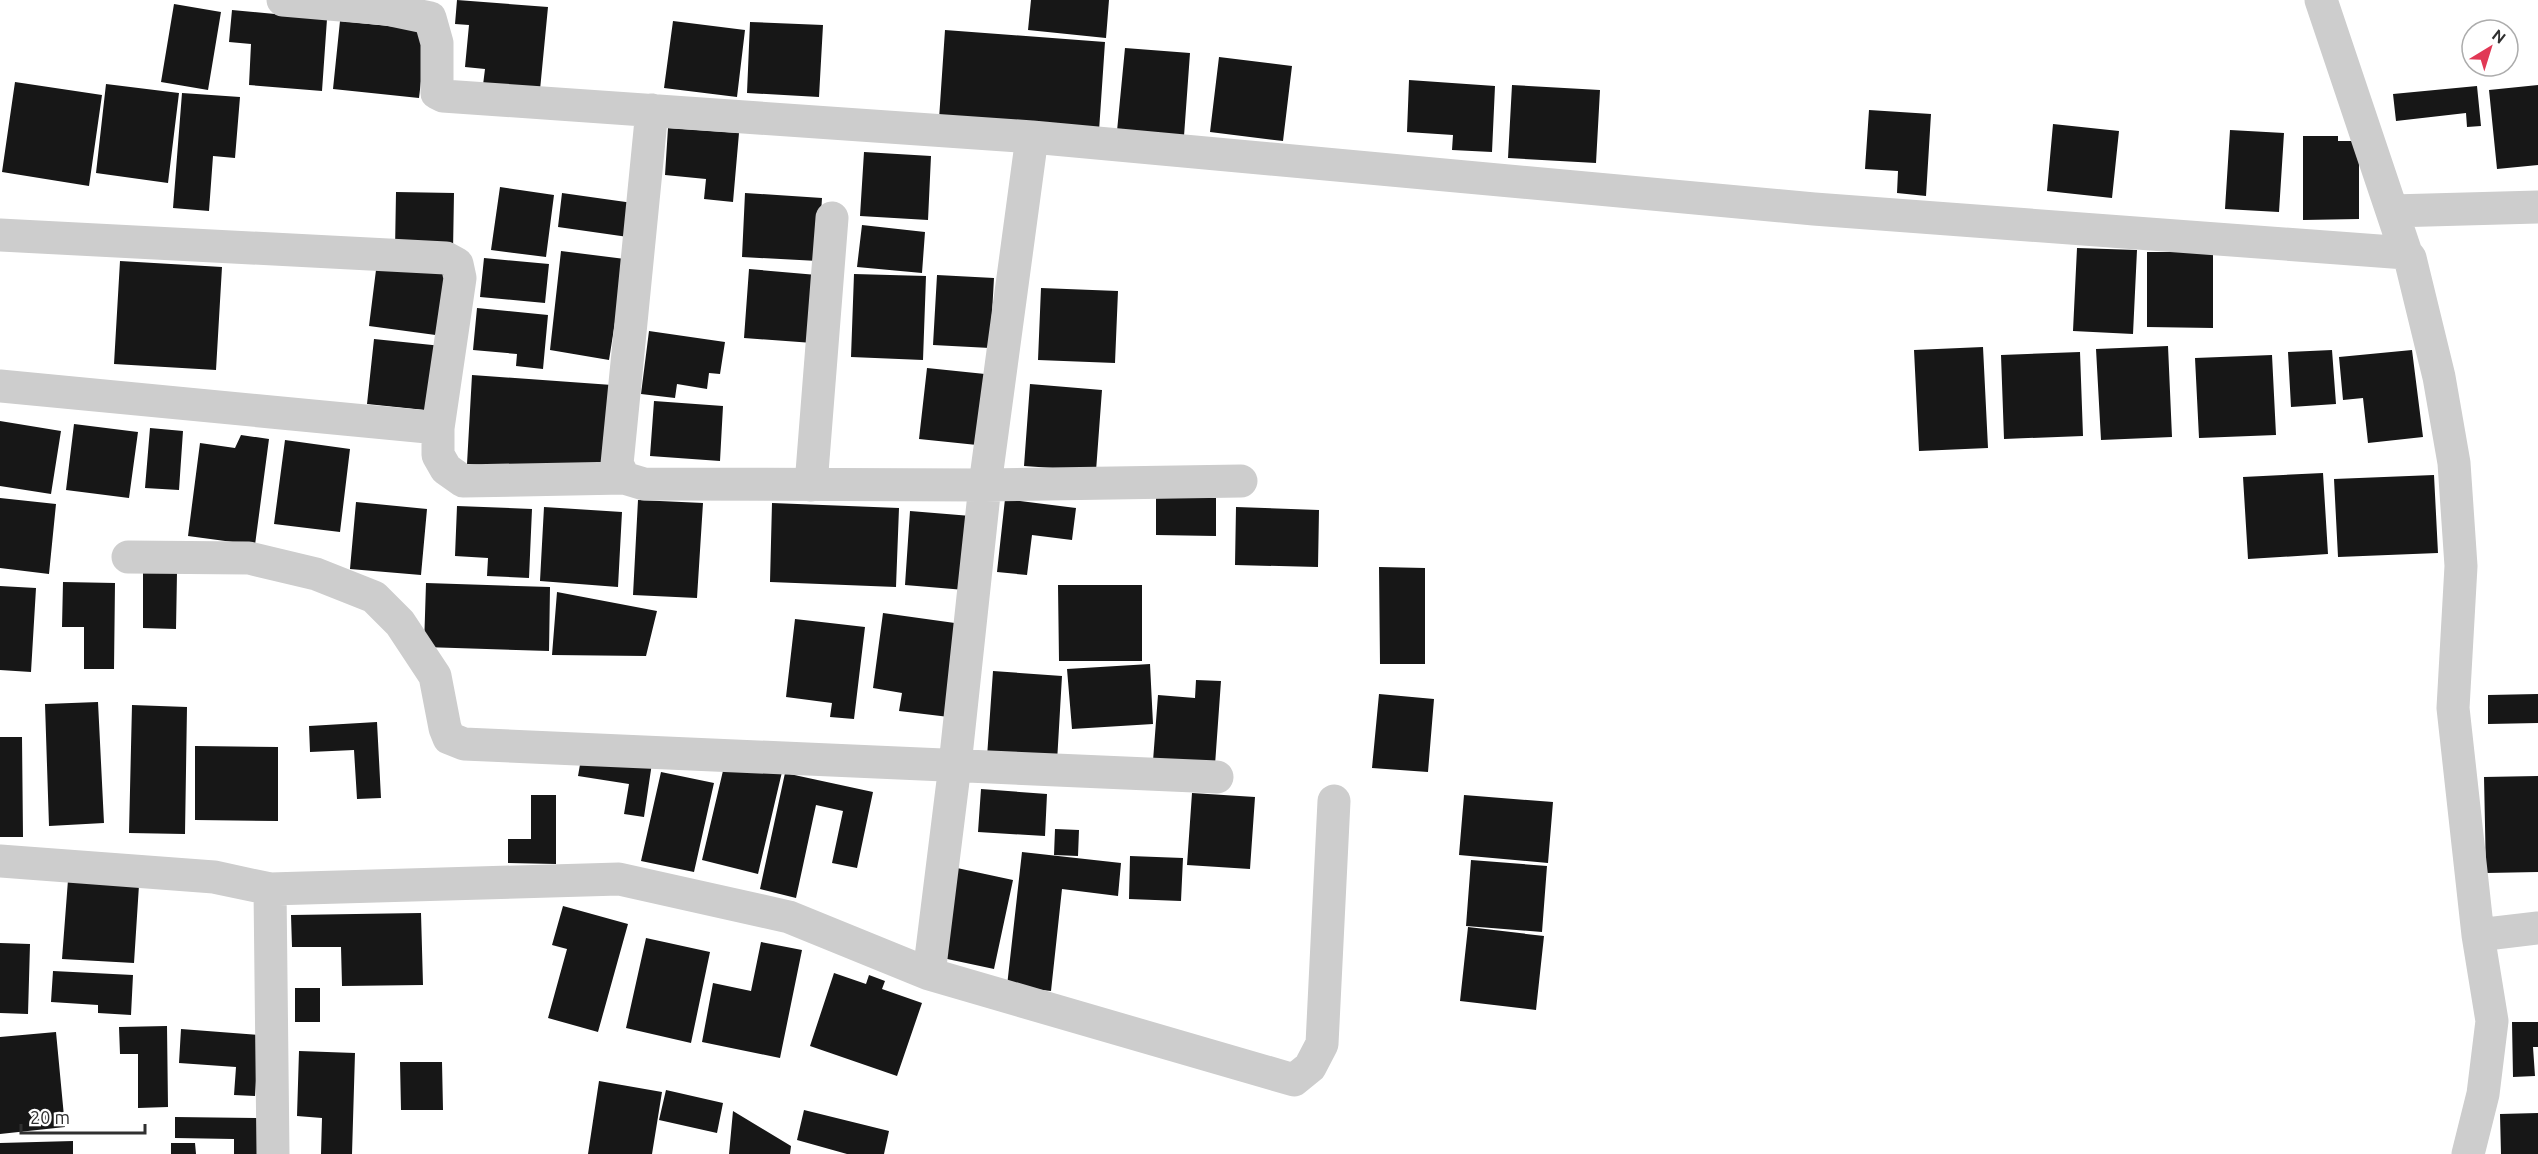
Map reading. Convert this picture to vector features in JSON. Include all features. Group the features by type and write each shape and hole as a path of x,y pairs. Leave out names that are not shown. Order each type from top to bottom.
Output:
{"street":[{"path":"283,0 387,9 430,18 437,43 437,93 440,95 1032,136 1814,209 2406,252"},
{"path":"2321,0 2406,252 2410,258 2439,377 2454,463 2461,566 2453,708 2478,935 2492,1021 2483,1094 2468,1154"},
{"path":"624,478 617,464 651,110"},
{"path":"929,974 955,765 985,485 1032,136"},
{"path":"2392,211 2538,207"},
{"path":"811,485 832,218"},
{"path":"0,235 446,258 457,264 460,278 438,428 438,455 446,469 463,481 624,478 644,484 985,485 1241,481"},
{"path":"0,386 438,428"},
{"path":"128,557 249,558 316,574 374,597 400,623 435,676 449,738 464,744 1217,777"},
{"path":"0,861 214,877 270,889 619,879 789,917 929,974 1294,1080 1310,1067 1322,1044 1334,801"},
{"path":"270,889 273,1154"},
{"path":"2478,935 2538,928"}],"building":[{"path":"457,0 548,7 540,90 483,85 485,69 465,67 469,25 455,24"},
{"path":"1031,0 1109,0 1106,38 1028,30"},
{"path":"174,4 221,12 208,90 161,82"},
{"path":"232,10 327,19 322,91 249,85 251,44 229,42"},
{"path":"340,21 427,30 419,98 333,89"},
{"path":"673,21 745,30 737,97 664,88"},
{"path":"750,22 823,25 819,97 747,93"},
{"path":"945,30 1105,42 1099,131 939,119"},
{"path":"1125,48 1190,53 1184,136 1117,131"},
{"path":"1219,57 1292,66 1283,141 1210,132"},
{"path":"1409,80 1495,86 1492,152 1452,150 1453,135 1407,132"},
{"path":"15,82 102,95 89,186 2,172"},
{"path":"106,84 179,93 168,183 96,173"},
{"path":"1512,85 1600,90 1596,163 1508,158"},
{"path":"2538,85 2538,165 2497,169 2489,90"},
{"path":"2477,86 2481,126 2467,127 2466,113 2396,121 2393,94"},
{"path":"182,93 240,97 235,158 213,156 209,211 173,208"},
{"path":"1869,110 1931,114 1926,196 1897,193 1898,171 1865,169"},
{"path":"2053,124 2119,131 2112,198 2047,191"},
{"path":"668,128 739,133 733,202 704,199 706,179 665,175"},
{"path":"2230,130 2284,133 2279,212 2225,209"},
{"path":"2303,136 2338,136 2338,141 2359,141 2359,219 2303,220"},
{"path":"864,152 931,156 928,220 860,216"},
{"path":"500,187 554,195 546,257 491,250"},
{"path":"396,192 454,193 453,251 395,250"},
{"path":"562,193 640,204 635,238 558,227"},
{"path":"745,193 822,198 818,261 742,257"},
{"path":"862,225 925,232 922,273 857,267"},
{"path":"2077,248 2137,250 2133,334 2073,331"},
{"path":"561,251 625,259 609,360 550,350"},
{"path":"2147,252 2213,252 2213,328 2147,327"},
{"path":"484,258 549,264 545,303 480,297"},
{"path":"120,261 222,267 216,370 114,364"},
{"path":"377,262 452,272 443,336 369,326"},
{"path":"749,269 817,275 813,343 744,338"},
{"path":"854,274 926,276 923,360 851,357"},
{"path":"937,275 994,278 990,348 933,345"},
{"path":"1041,288 1118,291 1115,363 1038,360"},
{"path":"477,308 548,315 543,369 516,366 517,354 473,350"},
{"path":"649,331 725,342 720,374 709,373 707,389 677,384 675,398 641,394"},
{"path":"374,339 442,346 435,411 367,404"},
{"path":"2168,346 2172,437 2101,440 2096,349"},
{"path":"1983,347 1988,448 1919,451 1914,350"},
{"path":"2332,350 2336,404 2291,407 2288,352"},
{"path":"2412,350 2423,437 2368,443 2363,398 2343,400 2339,357"},
{"path":"2080,352 2083,436 2004,439 2001,355"},
{"path":"2272,355 2276,435 2199,438 2195,358"},
{"path":"927,368 985,374 977,445 919,439"},
{"path":"472,375 612,385 606,473 467,464"},
{"path":"1030,384 1102,390 1096,471 1024,466"},
{"path":"654,401 723,406 720,461 650,456"},
{"path":"0,421 61,431 51,494 0,486"},
{"path":"74,424 138,432 129,498 66,490"},
{"path":"150,428 183,431 179,490 145,488"},
{"path":"241,435 269,439 255,545 188,536 200,443 235,448"},
{"path":"285,440 350,449 340,532 274,524"},
{"path":"2323,473 2328,554 2248,559 2243,477"},
{"path":"2434,475 2438,553 2338,557 2334,479"},
{"path":"1156,497 1216,498 1216,536 1156,535"},
{"path":"0,498 56,504 49,574 0,568"},
{"path":"1005,499 1076,508 1072,540 1032,535 1027,575 997,572"},
{"path":"638,500 703,503 697,598 633,595"},
{"path":"356,502 427,509 421,575 350,569"},
{"path":"772,503 899,508 896,587 770,582"},
{"path":"457,506 532,509 529,578 487,576 488,558 455,556"},
{"path":"544,507 622,512 618,587 540,581"},
{"path":"1236,507 1319,510 1318,567 1235,565"},
{"path":"910,511 971,516 965,590 905,585"},
{"path":"1379,567 1425,568 1425,664 1380,664"},
{"path":"143,571 177,572 176,629 143,628"},
{"path":"63,582 115,583 114,669 84,669 84,627 62,627"},
{"path":"426,583 550,587 549,651 424,647"},
{"path":"1058,585 1142,585 1142,661 1059,661"},
{"path":"0,586 36,588 31,672 0,670"},
{"path":"557,592 657,611 646,656 552,655"},
{"path":"883,613 962,624 949,717 899,711 902,693 873,688"},
{"path":"795,619 865,627 854,719 830,717 832,703 786,697"},
{"path":"1150,664 1153,724 1072,729 1067,669"},
{"path":"993,671 1062,676 1057,762 987,757"},
{"path":"1196,680 1221,681 1215,765 1153,761 1158,695 1195,698"},
{"path":"1379,694 1434,699 1428,772 1372,768"},
{"path":"2538,694 2538,723 2488,724 2488,695"},
{"path":"98,702 104,823 49,826 45,704"},
{"path":"132,705 187,707 185,834 129,833"},
{"path":"377,722 381,798 357,799 354,750 310,752 309,726"},
{"path":"0,737 22,737 23,837 0,837"},
{"path":"195,746 278,747 278,821 195,820"},
{"path":"582,753 652,763 644,817 624,814 629,784 578,776"},
{"path":"726,758 782,772 758,874 702,860"},
{"path":"661,772 714,783 694,872 641,861"},
{"path":"785,773 873,792 857,868 832,863 843,811 816,805 796,898 760,889"},
{"path":"2538,776 2538,872 2486,873 2484,777"},
{"path":"981,789 1047,794 1045,836 978,832"},
{"path":"1192,793 1255,797 1250,869 1187,865"},
{"path":"531,795 556,795 556,864 508,863 508,839 531,839"},
{"path":"1464,795 1553,802 1548,863 1459,855"},
{"path":"1055,829 1079,830 1078,856 1054,855"},
{"path":"1022,852 1121,863 1118,896 1062,889 1051,991 1007,986"},
{"path":"1130,856 1183,858 1181,901 1129,899"},
{"path":"1471,860 1547,866 1542,932 1466,926"},
{"path":"957,868 1013,880 994,969 938,957"},
{"path":"68,880 139,885 134,963 62,959"},
{"path":"563,906 628,924 598,1032 548,1018 567,949 552,945"},
{"path":"421,913 423,985 342,986 341,947 292,947 291,915"},
{"path":"1468,927 1544,936 1536,1010 1460,1001"},
{"path":"646,938 710,952 691,1043 626,1028"},
{"path":"761,942 802,950 780,1058 702,1042 713,983 751,991"},
{"path":"0,943 30,944 28,1014 0,1013"},
{"path":"53,971 133,975 131,1015 98,1013 98,1005 51,1002"},
{"path":"834,973 866,984 869,975 885,981 882,989 922,1003 897,1076 810,1046"},
{"path":"295,988 320,988 320,1022 295,1022"},
{"path":"2512,1022 2538,1022 2538,1047 2533,1047 2535,1076 2513,1077"},
{"path":"167,1026 168,1107 138,1108 138,1054 120,1054 119,1027"},
{"path":"181,1029 259,1035 255,1096 234,1095 236,1067 179,1063"},
{"path":"56,1032 65,1127 0,1134 0,1037"},
{"path":"299,1051 355,1053 352,1154 321,1154 322,1118 297,1116"},
{"path":"400,1062 442,1062 443,1110 401,1110"},
{"path":"599,1081 662,1092 652,1154 588,1154"},
{"path":"666,1090 723,1103 717,1133 659,1120"},
{"path":"804,1110 889,1131 884,1154 847,1154 797,1140"},
{"path":"733,1111 791,1146 790,1154 729,1154"},
{"path":"2538,1113 2538,1154 2501,1154 2500,1114"},
{"path":"175,1117 262,1118 262,1154 234,1154 234,1139 175,1138"},
{"path":"73,1141 73,1154 0,1154 0,1143"},
{"path":"171,1143 195,1143 196,1154 171,1154"}]}
